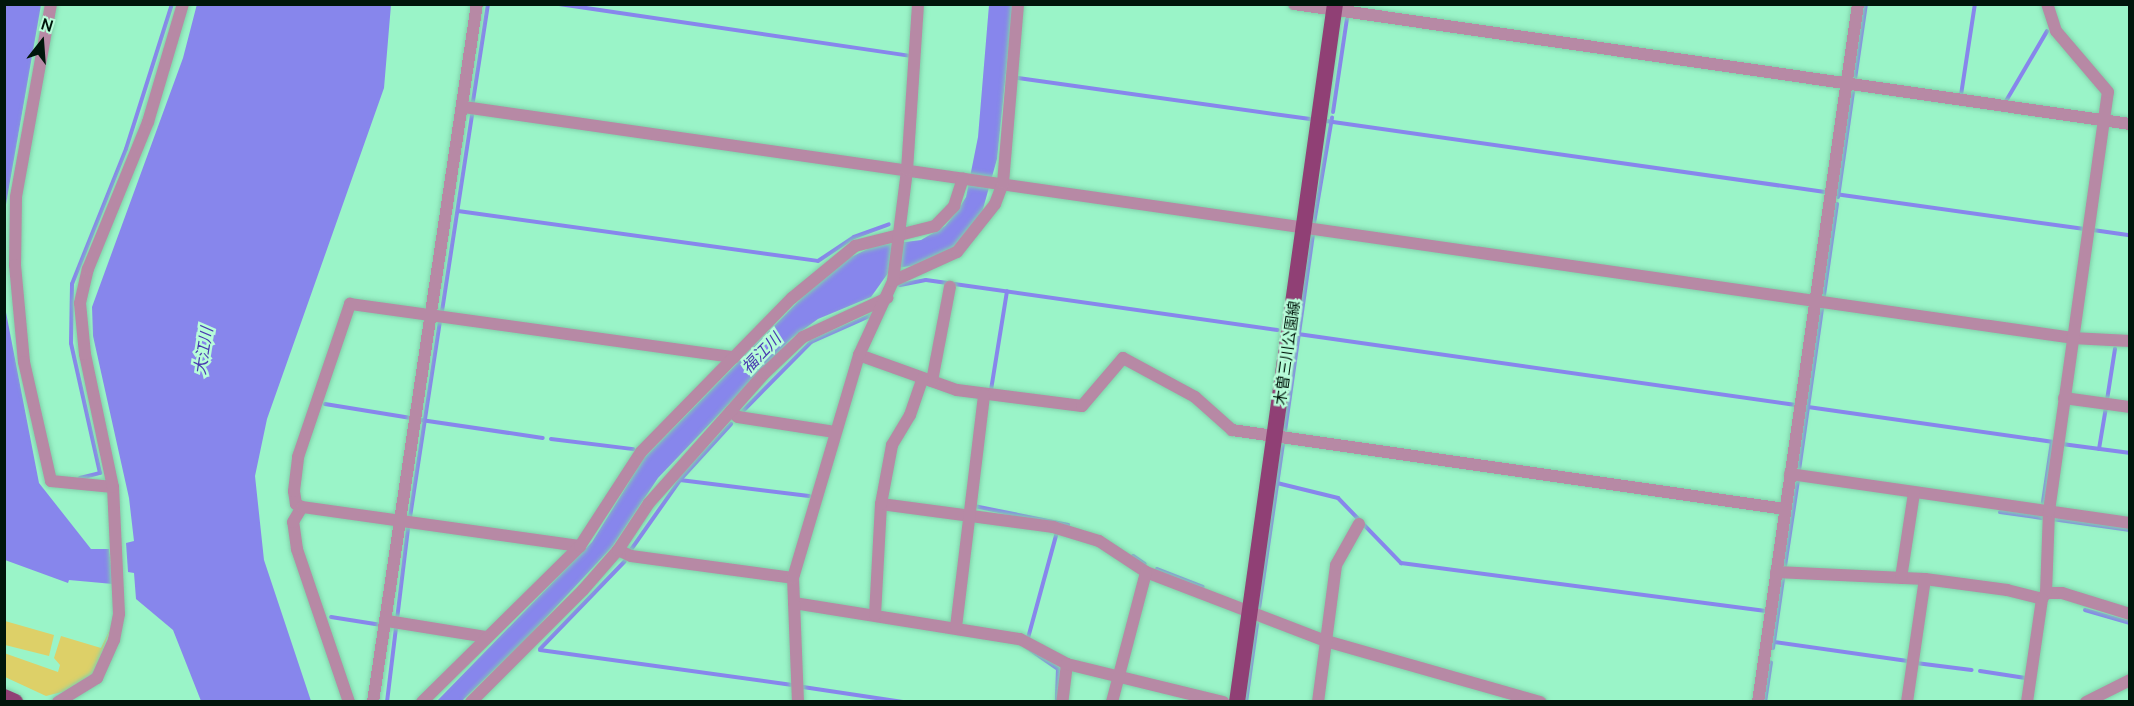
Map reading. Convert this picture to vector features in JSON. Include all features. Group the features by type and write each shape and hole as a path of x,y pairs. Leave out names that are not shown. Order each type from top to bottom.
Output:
{"main road":[{"name":"木曽三川公園線","path":"1237,702 1335,7"},
{"path":"4,698 15,702"}],"street":[{"path":"51,4 16,197 15,286 24,362 51,481 113,487"},
{"path":"58,702 97,678 107,658 119,614 118,545 113,487 84,354 80,303 88,269 148,122 183,4"},
{"path":"373,702 392,622 402,522 431,315 464,107 477,4"},
{"path":"798,702 793,578 859,355 887,298 893,279 907,170 918,4"},
{"path":"893,279 957,252 986,219 1001,183 1018,4"},
{"path":"1294,4 1335,7 2130,124"},
{"path":"1758,702 1858,4"},
{"path":"2027,702 2044,596 2049,511 2064,398 2108,92 2056,31 2047,4"},
{"path":"464,107 1815,302 2072,338 2130,341"},
{"path":"422,702 580,546 641,452 826,266 855,246 920,232 946,217 965,178"},
{"path":"875,615 881,504 892,445 910,415 927,379 950,287"},
{"path":"471,702 618,550 649,503 731,411 803,337 887,298"},
{"path":"580,546 402,522 302,507 296,504 294,491 298,457 345,311 358,303 734,357"},
{"path":"859,355 927,379 984,395 1082,406 1123,358 1195,397 1232,430 1785,509"},
{"path":"956,627 984,395"},
{"path":"2064,398 2130,407"},
{"path":"731,411 738,417 835,432"},
{"path":"1790,474 2130,524"},
{"path":"1901,578 1914,493"},
{"path":"881,504 1053,526 1090,538 1146,572 1326,641 1540,702"},
{"path":"302,507 293,522 297,549 349,702"},
{"path":"1318,702 1336,565 1359,524"},
{"path":"618,550 631,556 793,578"},
{"path":"1112,702 1116,676 1146,572"},
{"path":"1776,572 1924,579 2044,596 2130,614"},
{"path":"1907,702 1924,579"},
{"path":"794,603 1020,639 1067,664 1223,702"},
{"path":"392,622 486,637"},
{"path":"1062,702 1067,664"},
{"path":"2086,702 2130,680"}],"shaded area":[{"path":"5,621 54,635 49,656 5,645"},
{"path":"112,625 93,676 66,691 46,696 5,677 4,653 58,672 60,665 54,658 61,636 101,648"}],"water":[{"name":"大江川","path":"197,4 391,5 384,88 267,419 255,476 264,560 311,701 201,701 173,630 136,599 134,573 128,572 126,543 134,541 129,498 93,336 92,307 183,58"},
{"path":"4,5 41,5 5,210"},
{"name":"福江川","path":"989,5 1013,5 997,159 981,216 949,251 917,265 891,269 871,297 818,319 792,338 658,478 612,547 528,637 462,701 436,702 592,542 644,458 834,265 874,246 921,240 945,226 958,210 966,197 978,137"},
{"path":"4,302 39,483 91,549 109,549 113,584 69,580 68,583 5,560"}],"waterway":[{"path":"80,478 100,473 71,343 72,284 126,149 172,4"},
{"path":"473,101 488,4"},
{"path":"559,4 910,56"},
{"path":"1855,79 1866,4"},
{"path":"1961,95 1975,4"},
{"path":"1333,112 1347,18"},
{"path":"2006,101 2047,31"},
{"path":"1018,78 1310,119"},
{"path":"1838,197 1853,92"},
{"path":"442,311 472,115"},
{"path":"1314,223 1332,118"},
{"path":"1326,121 1825,192"},
{"path":"1835,194 2085,229"},
{"path":"1824,295 1837,204"},
{"path":"458,211 818,261 854,237 889,224"},
{"path":"2093,230 2130,235"},
{"path":"1285,431 1313,234"},
{"path":"900,285 926,280 1277,330"},
{"path":"991,390 1007,291"},
{"path":"1799,470 1822,308"},
{"path":"741,413 811,342 874,314"},
{"path":"410,517 440,321"},
{"path":"1298,334 1796,405"},
{"path":"2107,400 2115,349"},
{"path":"325,404 411,418"},
{"path":"1808,407 2054,442"},
{"path":"2099,449 2106,407"},
{"path":"421,420 543,438"},
{"path":"630,551 680,480 731,424"},
{"path":"551,439 633,449"},
{"path":"2043,502 2052,442"},
{"path":"1259,608 1283,443"},
{"path":"2062,444 2130,453"},
{"path":"680,480 809,496"},
{"path":"1785,566 1798,480"},
{"path":"1277,483 1338,498 1401,563 1764,611"},
{"path":"974,506 1068,525"},
{"path":"2000,512 2042,518"},
{"path":"2052,519 2130,530"},
{"path":"387,702 408,529"},
{"path":"1028,638 1057,532"},
{"path":"1133,556 1145,564"},
{"path":"540,649 625,561"},
{"path":"1157,569 1203,587"},
{"path":"1773,648 1783,579"},
{"path":"2085,610 2130,623"},
{"path":"331,617 381,625"},
{"path":"1246,702 1257,624"},
{"path":"1774,642 1908,661"},
{"path":"1025,646 1058,669 1057,699"},
{"path":"540,650 791,685"},
{"path":"1765,702 1771,662"},
{"path":"1916,663 1972,670"},
{"path":"1980,671 2025,678"},
{"path":"803,687 903,702"}]}
